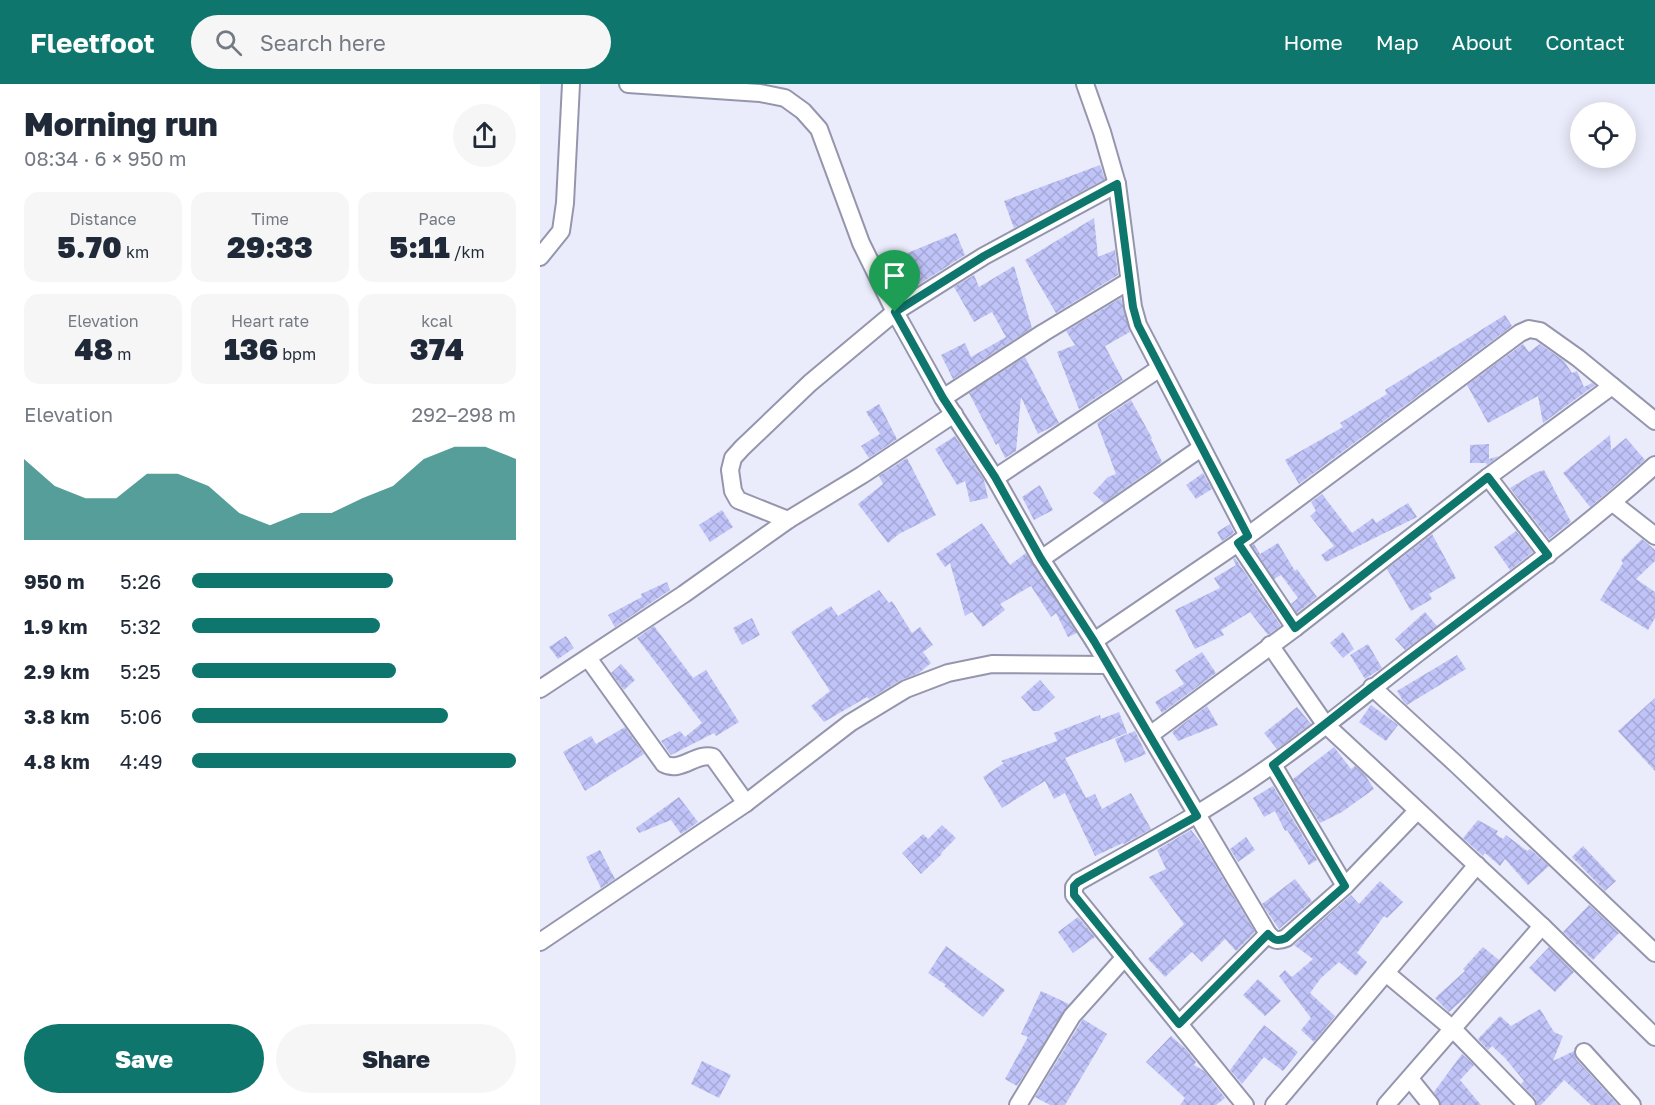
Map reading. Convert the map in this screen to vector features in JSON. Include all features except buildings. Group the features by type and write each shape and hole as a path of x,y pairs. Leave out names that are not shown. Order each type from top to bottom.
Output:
{"street":[{"path":"540,256 561,231 565,203 571,84"},
{"path":"628,84 760,93 785,98 803,111 819,129 861,243 895,312 943,398 995,477 1041,559 1094,641 1268,934 1274,940 1280,941 1286,938 1345,886 1417,811"},
{"path":"1085,84 1117,184 1133,307 1138,325 1202,448 1243,540 1295,628"},
{"path":"788,520 738,500 730,480 733,458 773,417 895,312 984,256 1117,184"},
{"path":"943,398 1043,333 1130,281"},
{"path":"1094,641 1243,540 1520,333 1529,329 1540,332 1655,421"},
{"path":"995,477 1160,368"},
{"path":"1150,735 1295,628 1488,477 1612,386"},
{"path":"540,689 684,594 788,520 862,475 954,414"},
{"path":"1041,559 1202,448"},
{"path":"1245,1105 1074,895 1074,886 1197,816 1273,765 1372,687 1548,555 1613,503 1655,465"},
{"path":"1488,477 1548,555"},
{"path":"1613,503 1655,536"},
{"path":"1270,645 1325,724 1542,926 1655,1037"},
{"path":"588,658 664,764 676,767 706,756 713,757 746,803"},
{"path":"540,942 746,803 850,723 906,689 948,673 992,664 1108,665"},
{"path":"1372,687 1655,953"},
{"path":"1273,765 1345,886"},
{"path":"1274,1105 1476,865"},
{"path":"1386,1105 1542,926"},
{"path":"1179,1024 1268,934"},
{"path":"1018,1105 1072,1016 1125,957"},
{"path":"1386,973 1453,1029 1527,1105"},
{"path":"1584,1052 1632,1105"},
{"path":"1410,1079 1431,1105"}],"route":[{"path":"1117,184 1133,307 1138,325 1248,536 1238,543 1295,628 1488,477 1548,555 1372,687 1273,765 1345,886 1286,938 1280,941 1274,940 1268,934 1179,1024 1074,895 1073,890 1078,882 1197,816 1094,641 1041,559 995,477 943,398 895,312 984,256 1117,184"}]}
